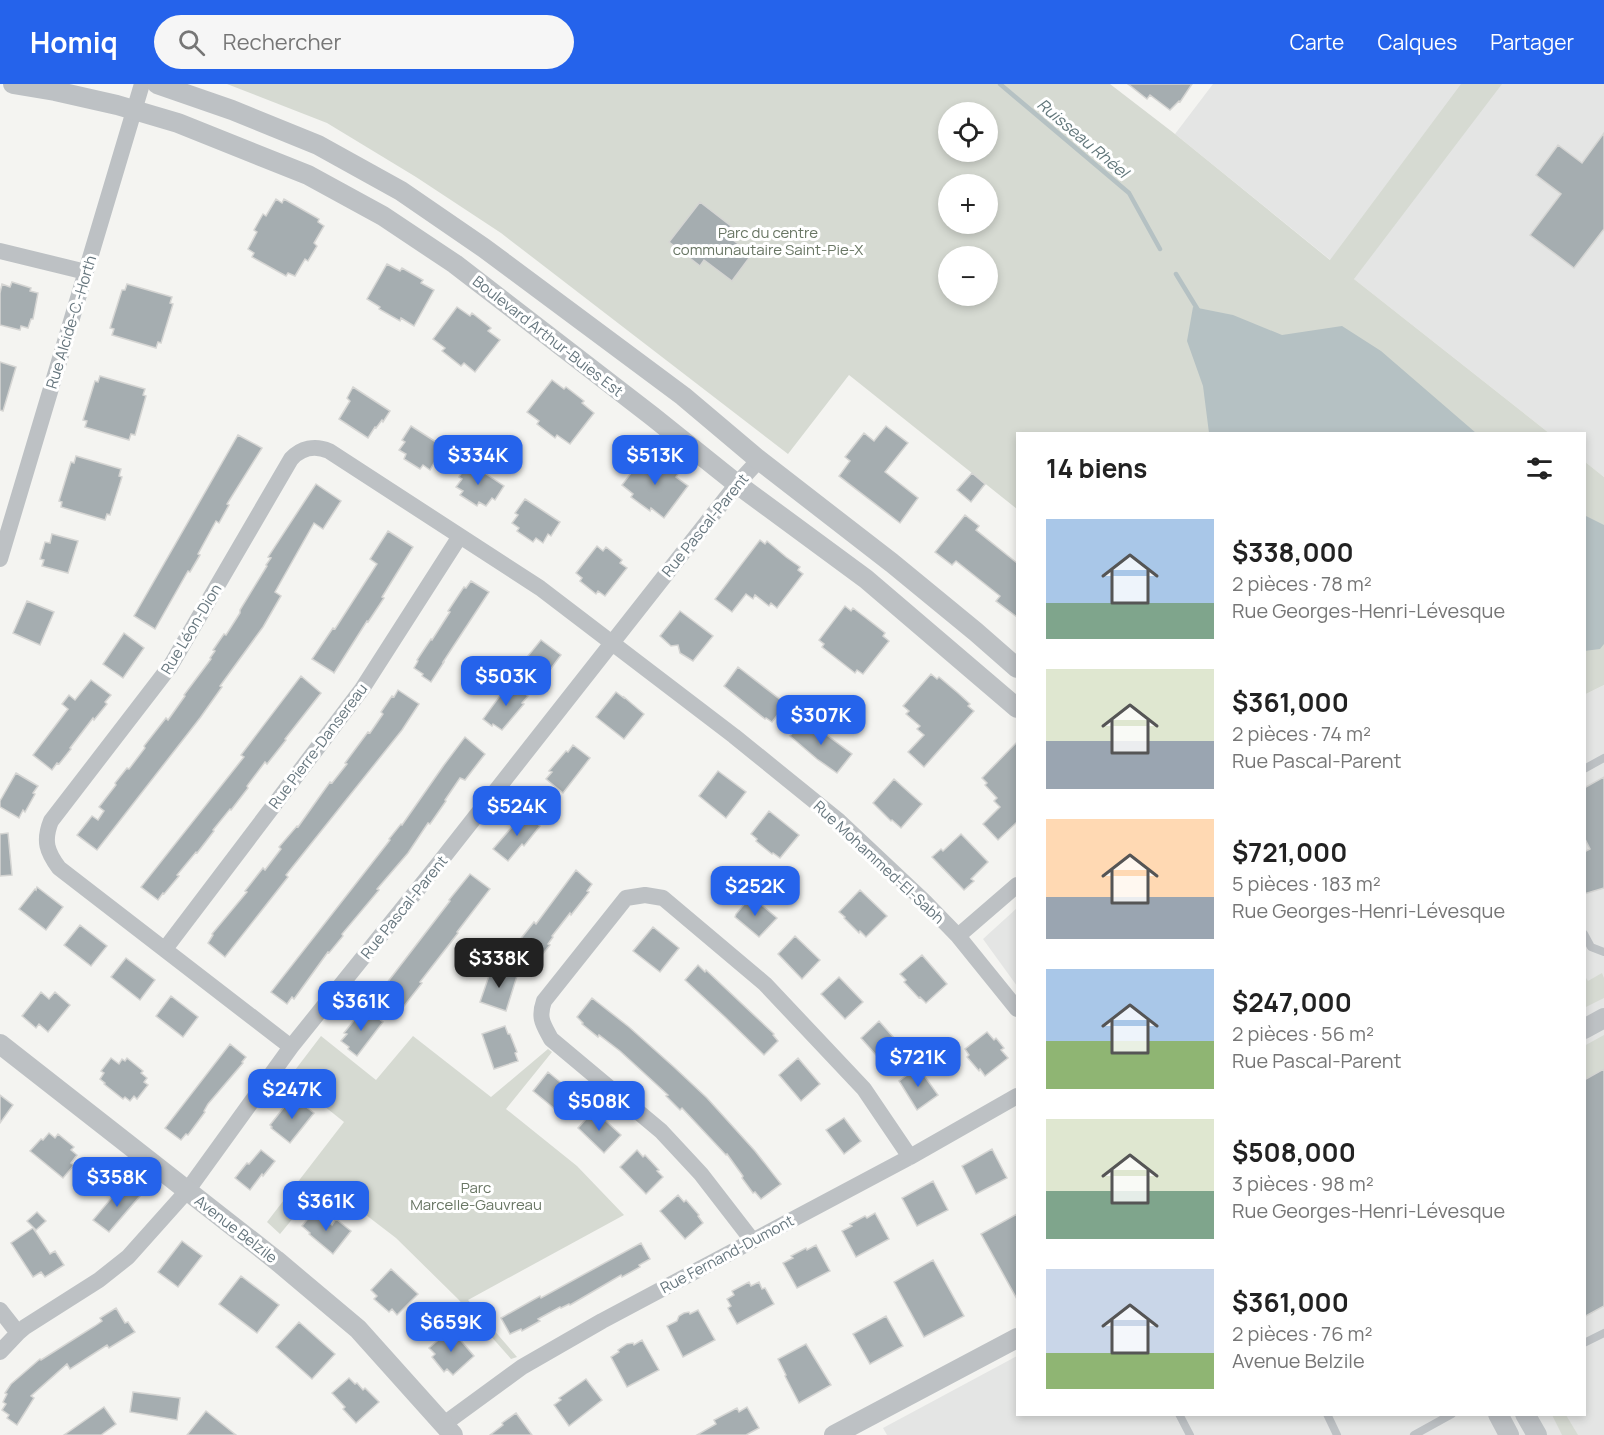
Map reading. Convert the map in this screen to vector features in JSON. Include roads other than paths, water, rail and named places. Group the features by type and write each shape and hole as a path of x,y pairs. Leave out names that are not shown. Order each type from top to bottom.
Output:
{"street":[{"name":"Boulevard Arthur-Buies Est","path":"13,84 135,110 178,123 308,175 384,216 455,264 737,484 866,579 1016,707"},
{"name":"Rue Alcide-C.-Horth","path":"0,559 142,84"},
{"name":"Boulevard Arthur-Buies Est","path":"157,84 232,110 318,145 401,191 484,248 683,396 759,460 892,563 1016,667"},
{"path":"0,251 86,272"},
{"name":"Rue Léon-Dion","path":"291,1047 59,868 50,856 47,837 51,821 171,665 291,459 307,448 315,447 329,451 540,588 612,642"},
{"name":"Rue Pascal-Parent","path":"0,1352 18,1333 112,1271 140,1245 187,1191 291,1047 440,863 737,484 759,460"},
{"name":"Rue Pierre-Dansereau","path":"165,949 362,689 460,536"},
{"name":"Rue Mohammed-El-Sabh","path":"612,642 839,820 958,936 1016,1008"},
{"path":"958,936 1016,886"},
{"path":"752,1240 701,1174 661,1131 552,1039 543,1024 541,1011 544,1001 626,898 645,895 663,898 765,984 864,1089 910,1158"},
{"path":"1586,1028 1604,1018"},
{"name":"Avenue Belzile","path":"0,1044 276,1260 358,1329 448,1430"},
{"name":"Rue Fernand-Dumont","path":"448,1430 522,1367 752,1240 910,1158 1016,1097"},
{"path":"0,1310 18,1333"},
{"path":"834,1435 1016,1339"},
{"path":"1499,1416 1509,1435"},
{"path":"1527,1416 1537,1435"}],"lane":[{"path":"1586,768 1604,758"},
{"path":"1586,938 1591,947 1604,952"},
{"path":"1586,1342 1604,1333"},
{"path":"1180,1416 1190,1435"},
{"path":"1327,1416 1337,1435"},
{"path":"1414,1435 1448,1416"}],"waterway":[{"name":"Ruisseau Rhéel","path":"1000,84 1129,193 1160,249"},
{"name":"Ruisseau Rhéel","path":"1176,274 1198,310"}],"park label":[{"name":"Parc du centre communautaire Saint-Pie-X","path":"768,240"},
{"name":"Parc Marcelle-Gauvreau","path":"476,1196"}]}
